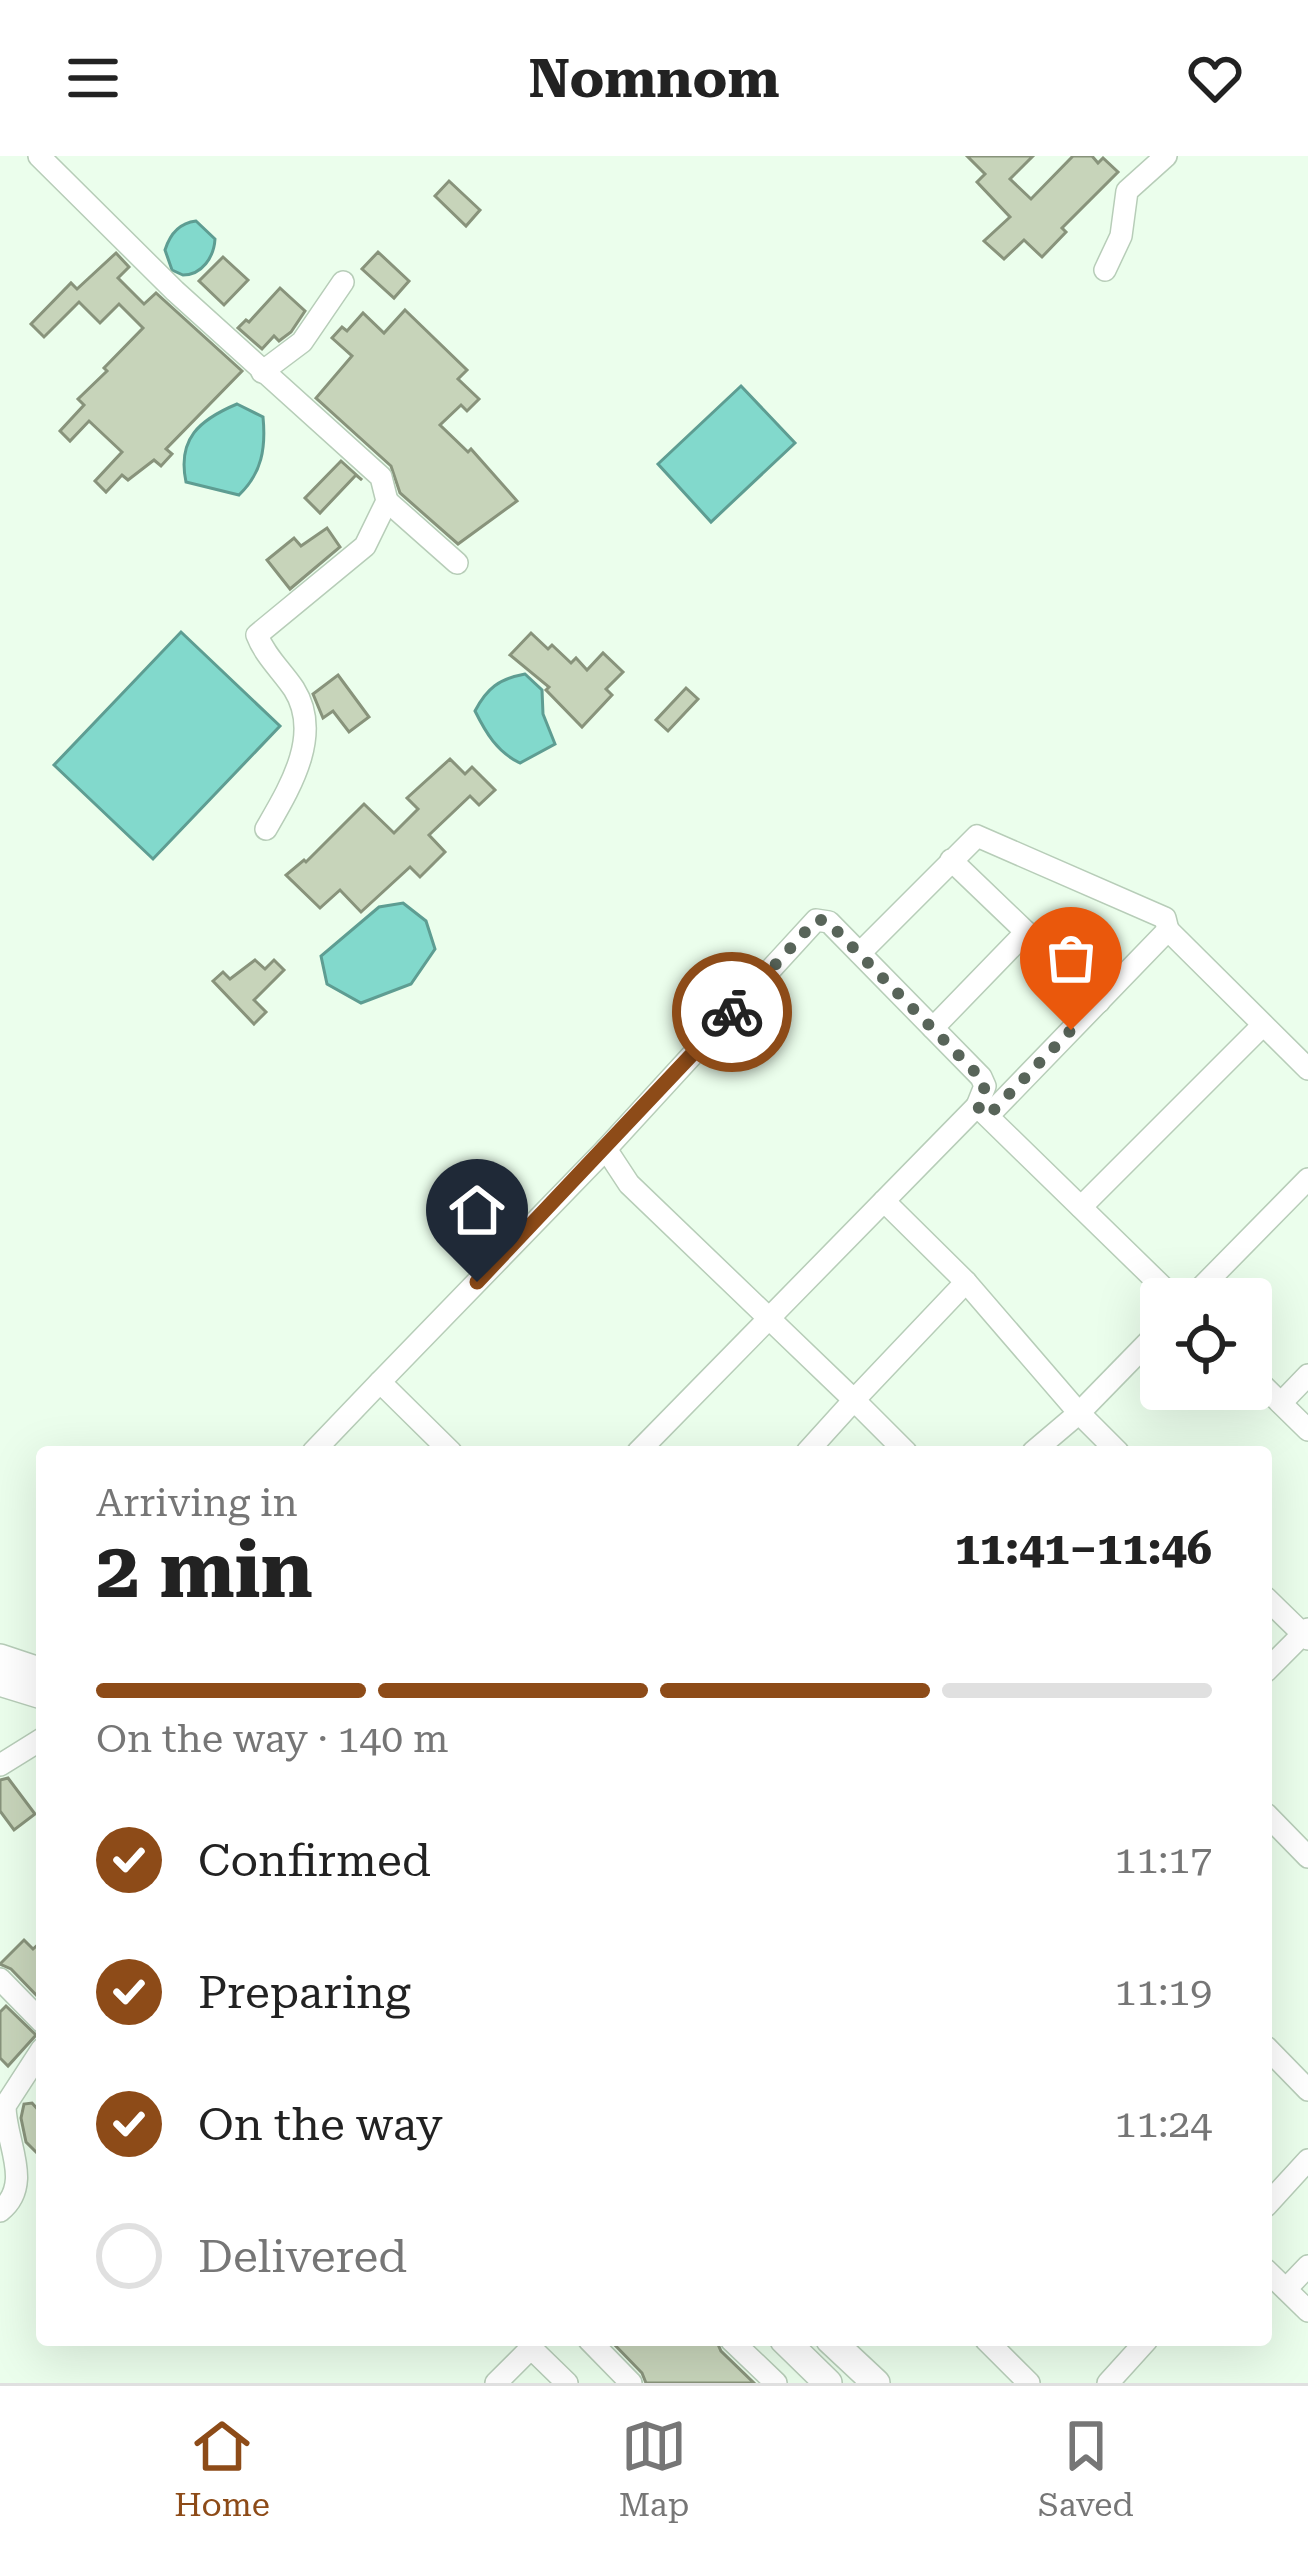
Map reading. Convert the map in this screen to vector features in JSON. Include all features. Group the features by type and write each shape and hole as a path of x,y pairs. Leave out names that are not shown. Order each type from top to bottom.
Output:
{"main road":[{"path":"0,1658 36,1670"},
{"path":"0,1682 36,1693"},
{"path":"790,2346 828,2383"},
{"path":"836,2346 876,2383"}],"street":[{"path":"38,156 262,371 381,476 387,501 457,563"},
{"path":"1105,271 1121,236 1127,191 1166,156"},
{"path":"262,371 302,342 343,283"},
{"path":"266,829 300,768 305,719 296,693 257,635 365,546 387,501"},
{"path":"860,953 969,841 982,836 1165,918 1168,930 1304,1059"},
{"path":"951,860 1099,1002"},
{"path":"319,1446 606,1150 816,920 829,922 980,1077 985,1086 983,1111 1153,1278"},
{"path":"645,1446 884,1201 1099,1002 1168,930"},
{"path":"933,1028 1026,932"},
{"path":"1081,1208 1263,1025"},
{"path":"606,1150 629,1184 900,1446"},
{"path":"1211,1278 1308,1179"},
{"path":"884,1201 966,1282 1112,1446"},
{"path":"812,1446 966,1282"},
{"path":"1040,1446 1079,1414 1140,1351"},
{"path":"1280,1403 1308,1375"},
{"path":"380,1382 445,1446"},
{"path":"1272,1395 1308,1430"},
{"path":"1272,1603 1306,1634 1272,1665"},
{"path":"0,1765 36,1742"},
{"path":"1272,1820 1308,1857"},
{"path":"0,1979 36,2016"},
{"path":"1272,2053 1308,2090"},
{"path":"0,2211 14,2199 18,2180 5,2106 36,2058"},
{"path":"1272,2199 1308,2160"},
{"path":"1286,2290 1308,2266"},
{"path":"1272,2276 1308,2311"},
{"path":"496,2383 533,2346"},
{"path":"537,2346 567,2383"},
{"path":"595,2346 631,2383"},
{"path":"737,2346 776,2383"},
{"path":"1108,2383 1142,2346"},
{"path":"1011,2348 1029,2383"}],"water":[{"path":"196,221 215,239 214,246 201,268 183,275 172,270 165,250 176,230"},
{"path":"741,386 795,443 711,522 658,464"},
{"path":"237,404 263,417 263,450 253,478 239,495 186,482 185,454 194,433"},
{"path":"181,632 280,726 153,859 54,765"},
{"path":"525,674 542,690 543,714 555,744 520,763 493,741 475,711 495,686"},
{"path":"403,903 426,921 435,949 411,984 361,1003 327,984 321,956 379,907"}],"building":[{"path":"967,156 1033,156 1010,179 1031,199 1073,156 1092,156 1098,163 1103,158 1118,172 1062,228 1066,232 1042,257 1024,240 1004,259 984,241 1010,217 977,182 985,174"},
{"path":"449,181 480,210 466,226 435,196"},
{"path":"378,252 409,281 394,298 362,269"},
{"path":"116,253 129,267 118,278 144,304 156,293 242,371 166,449 172,454 161,466 154,460 128,480 122,475 106,492 95,481 122,452 89,421 70,441 60,431 84,405 78,399 143,328 119,304 100,323 79,302 44,337 31,324 71,283 77,289"},
{"path":"223,257 248,280 224,305 199,281"},
{"path":"280,288 305,311 291,332 279,341 274,336 262,349 238,328"},
{"path":"405,310 467,370 458,379 479,399 467,411 461,405 440,425 468,452 471,449 517,501 458,544 400,493 391,466 316,398 352,356 332,338 342,327 347,331 363,313 384,333"},
{"path":"341,461 362,480 356,475 320,513 305,498"},
{"path":"327,528 340,547 290,589 267,560 294,538 301,546"},
{"path":"531,633 548,649 552,645 571,663 576,658 587,670 603,653 623,672 606,689 612,695 582,727 546,690 549,687 510,655"},
{"path":"338,675 369,717 349,732 333,711 323,718 313,694"},
{"path":"686,688 698,699 668,731 656,720"},
{"path":"450,759 465,774 472,767 495,790 479,805 470,796 429,835 445,852 420,877 410,867 361,912 340,890 320,908 286,875 306,862 364,804 394,833 418,809 407,798"},
{"path":"255,960 265,969 274,960 284,970 254,1000 266,1012 254,1024 213,981 223,972 230,979"},
{"path":"8,1778 35,1814 14,1830 0,1811 0,1780"},
{"path":"24,1940 33,1949 36,1946 36,1995 11,1969 0,1964"},
{"path":"6,2006 36,2035 8,2066 0,2058 0,2012"},
{"path":"24,2104 36,2107 36,2152 26,2142 21,2118"},
{"path":"616,2346 719,2346 754,2383 646,2383"}],"way so far":[{"path":"732,1012 816,920 826,920 980,1077 985,1086 977,1106 988,1116 1071,1030"}],"route":[{"path":"477,1282 732,1012"}]}
